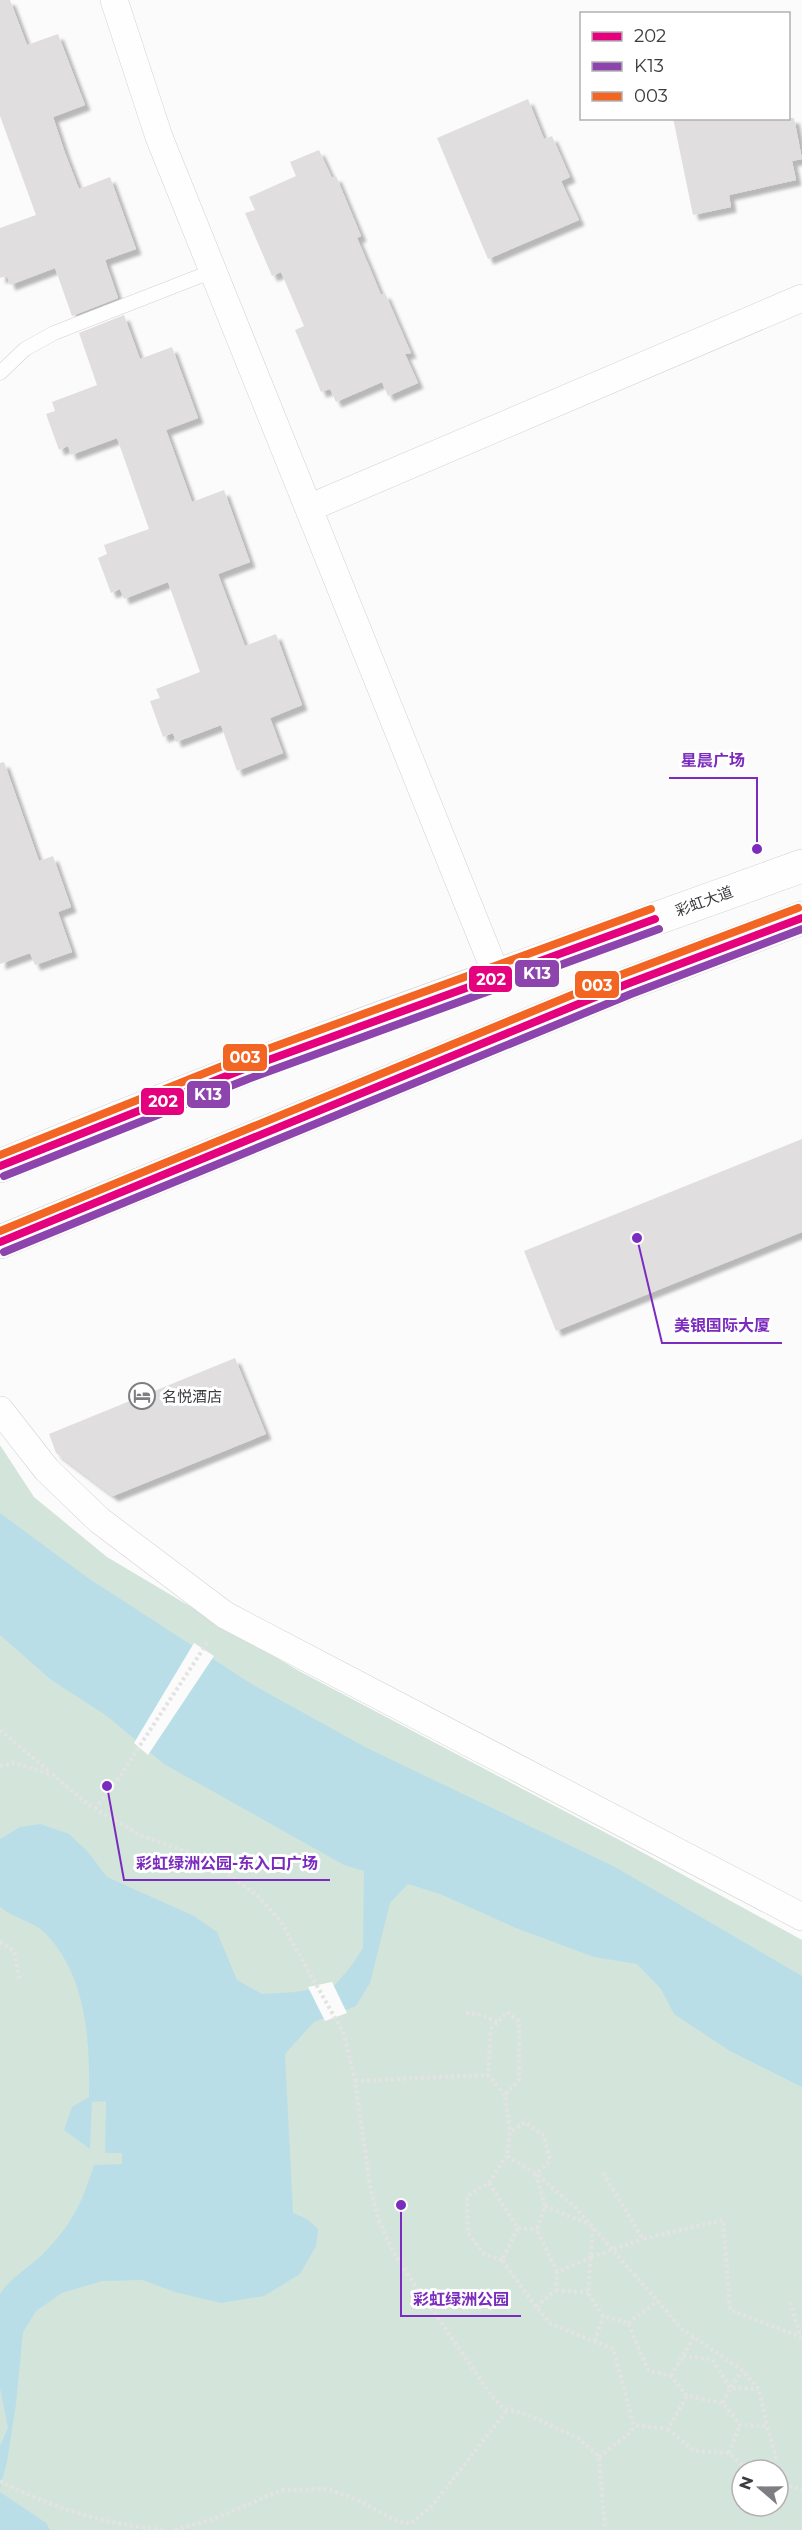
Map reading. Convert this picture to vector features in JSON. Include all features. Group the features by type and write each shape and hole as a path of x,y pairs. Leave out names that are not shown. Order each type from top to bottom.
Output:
{"main road":[{"name":"彩虹大道","path":"0,1166 99,1125 497,976 802,866"},
{"path":"0,1242 627,984 802,918"}],"street":[{"path":"114,0 159,137 497,976"},
{"path":"309,508 802,298"},
{"path":"0,1410 47,1470 99,1520 225,1614 802,1917"}],"lane":[{"path":"0,373 25,349 54,333 213,270"}],"path":[{"path":"95,1809 120,1776 209,1640"},
{"path":"0,1730 95,1809 140,1835 184,1851 220,1869 258,1896 281,1922 344,2034 355,2081 370,2185 378,2219 396,2257 491,2395 503,2408 526,2414 578,2438 598,2457 605,2530"},
{"path":"0,1766 15,1763 53,1775"},
{"path":"0,1942 14,1952 20,1980"},
{"path":"506,2095 519,2080 519,2022 507,2012 491,2029 488,2075 506,2095 510,2132 507,2156 489,2183 467,2196 468,2233 484,2254 502,2259 551,2324 613,2349 634,2425"},
{"path":"466,2013 482,2015 497,2022"},
{"path":"355,2081 488,2075"},
{"path":"510,2132 525,2122 544,2136 550,2161 536,2174"},
{"path":"507,2156 536,2174 575,2207 682,2329 742,2370 759,2389 775,2458"},
{"path":"603,2173 643,2239"},
{"path":"536,2174 545,2206 537,2230 557,2272 556,2290"},
{"path":"489,2183 518,2228"},
{"path":"545,2206 593,2226"},
{"path":"557,2272 591,2257 643,2239 723,2220 730,2310 801,2339"},
{"path":"593,2226 588,2293 603,2316 628,2323"},
{"path":"518,2228 537,2230"},
{"path":"502,2259 518,2228"},
{"path":"536,2307 556,2290 588,2293"},
{"path":"628,2323 658,2301"},
{"path":"790,2302 801,2339"},
{"path":"595,2341 603,2316"},
{"path":"628,2323 648,2370 671,2376 687,2396 723,2403 740,2425"},
{"path":"671,2376 694,2337"},
{"path":"683,2356 712,2359 730,2388"},
{"path":"723,2403 742,2370"},
{"path":"730,2388 759,2389"},
{"path":"668,2429 687,2396"},
{"path":"175,2530 219,2517 282,2490 328,2489 362,2502 394,2520 410,2524 432,2506 508,2409"},
{"path":"598,2457 624,2439 634,2425"},
{"path":"634,2425 668,2429 694,2451 729,2453 735,2458"},
{"path":"740,2425 767,2426"},
{"path":"729,2453 740,2425"},
{"path":"0,2481 55,2506 128,2527 166,2530"}],"shaded area":[{"path":"0,1445 34,1497 107,1557 299,1671 627,1844 802,1940 802,2530 0,2530"}],"water":[{"path":"0,1513 88,1578 253,1685 367,1748 615,1867 802,1976 802,2087 730,2051 674,2014 661,1989 637,1964 594,1957 516,1928 440,1894 408,1884 390,1903 370,1983 356,2006 314,2022 285,2054 293,2213 307,2219 318,2229 316,2246 300,2274 264,2296 221,2303 175,2292 142,2280 102,2281 62,2293 36,2311 23,2332 16,2404 7,2462 0,2488 0,2446 8,2428 0,2388 0,2294 44,2253 62,2232 80,2202 94,2165 122,2164 122,2153 105,2153 106,2101 92,2102 90,2149 64,2130 72,2107 89,2097 87,2031 83,2009 69,1968 58,1949 39,1928 0,1907 0,1839 20,1827 40,1824 69,1834 88,1852 107,1877 194,1916 217,1932 237,1980 262,1994 295,1992 335,1985 352,1965 363,1948 364,1871 344,1865 164,1764 107,1716 50,1679 0,1635"},
{"path":"0,2492 46,2523 50,2530 0,2530"}],"pier":[{"path":"194,1643 214,1656 148,1755 134,1743"},
{"path":"332,1982 347,2013 325,2021 308,1987"}],"building":[{"path":"0,0 10,0 27,45 58,34 85,105 53,117 65,153 79,189 110,177 136,249 105,260 118,298 72,316 55,268 10,285 7,276 0,278 0,228 36,215 0,116"},
{"path":"528,99 544,139 552,136 570,177 561,181 579,220 488,259 437,138"},
{"path":"794,118 802,159 792,161 796,180 729,195 731,207 693,215 673,120 790,120"},
{"path":"319,150 332,178 336,176 361,236 357,238 381,295 385,293 411,353 405,354 418,383 388,396 382,382 336,402 330,389 321,392 295,330 304,326 281,272 272,276 245,213 255,210 249,197 296,176 290,162"},
{"path":"124,315 140,359 172,347 198,418 166,430 192,502 224,490 250,562 218,574 245,646 276,634 302,705 270,718 283,753 237,771 221,725 176,742 173,733 163,737 150,701 160,698 156,689 200,672 168,582 124,599 120,589 111,593 98,558 107,554 104,545 149,529 117,438 71,455 68,446 59,450 46,414 55,411 52,402 97,385 79,333"},
{"path":"4,762 39,861 53,856 71,907 58,912 72,952 35,965 30,953 0,964 0,763"},
{"path":"802,1139 802,1232 556,1331 524,1251"},
{"path":"235,1358 266,1434 113,1496 56,1453 49,1434"}],"transit line":[{"name":"003","path":"0,1231 623,974 798,908"},
{"name":"003","path":"0,1155 240,1059 651,909"},
{"name":"202","path":"0,1242 627,984 802,918"},
{"name":"202","path":"0,1166 244,1069 655,919"},
{"name":"K13","path":"4,1176 248,1079 659,929"},
{"name":"K13","path":"4,1252 631,994 802,929"}],"place":[{"name":"星晨广场","path":"757,849"},
{"name":"美银国际大厦","path":"637,1238"},
{"name":"名悦酒店","path":"142,1396"},
{"name":"彩虹绿洲公园-东入口广场","path":"107,1786"},
{"name":"彩虹绿洲公园","path":"401,2205"}]}
